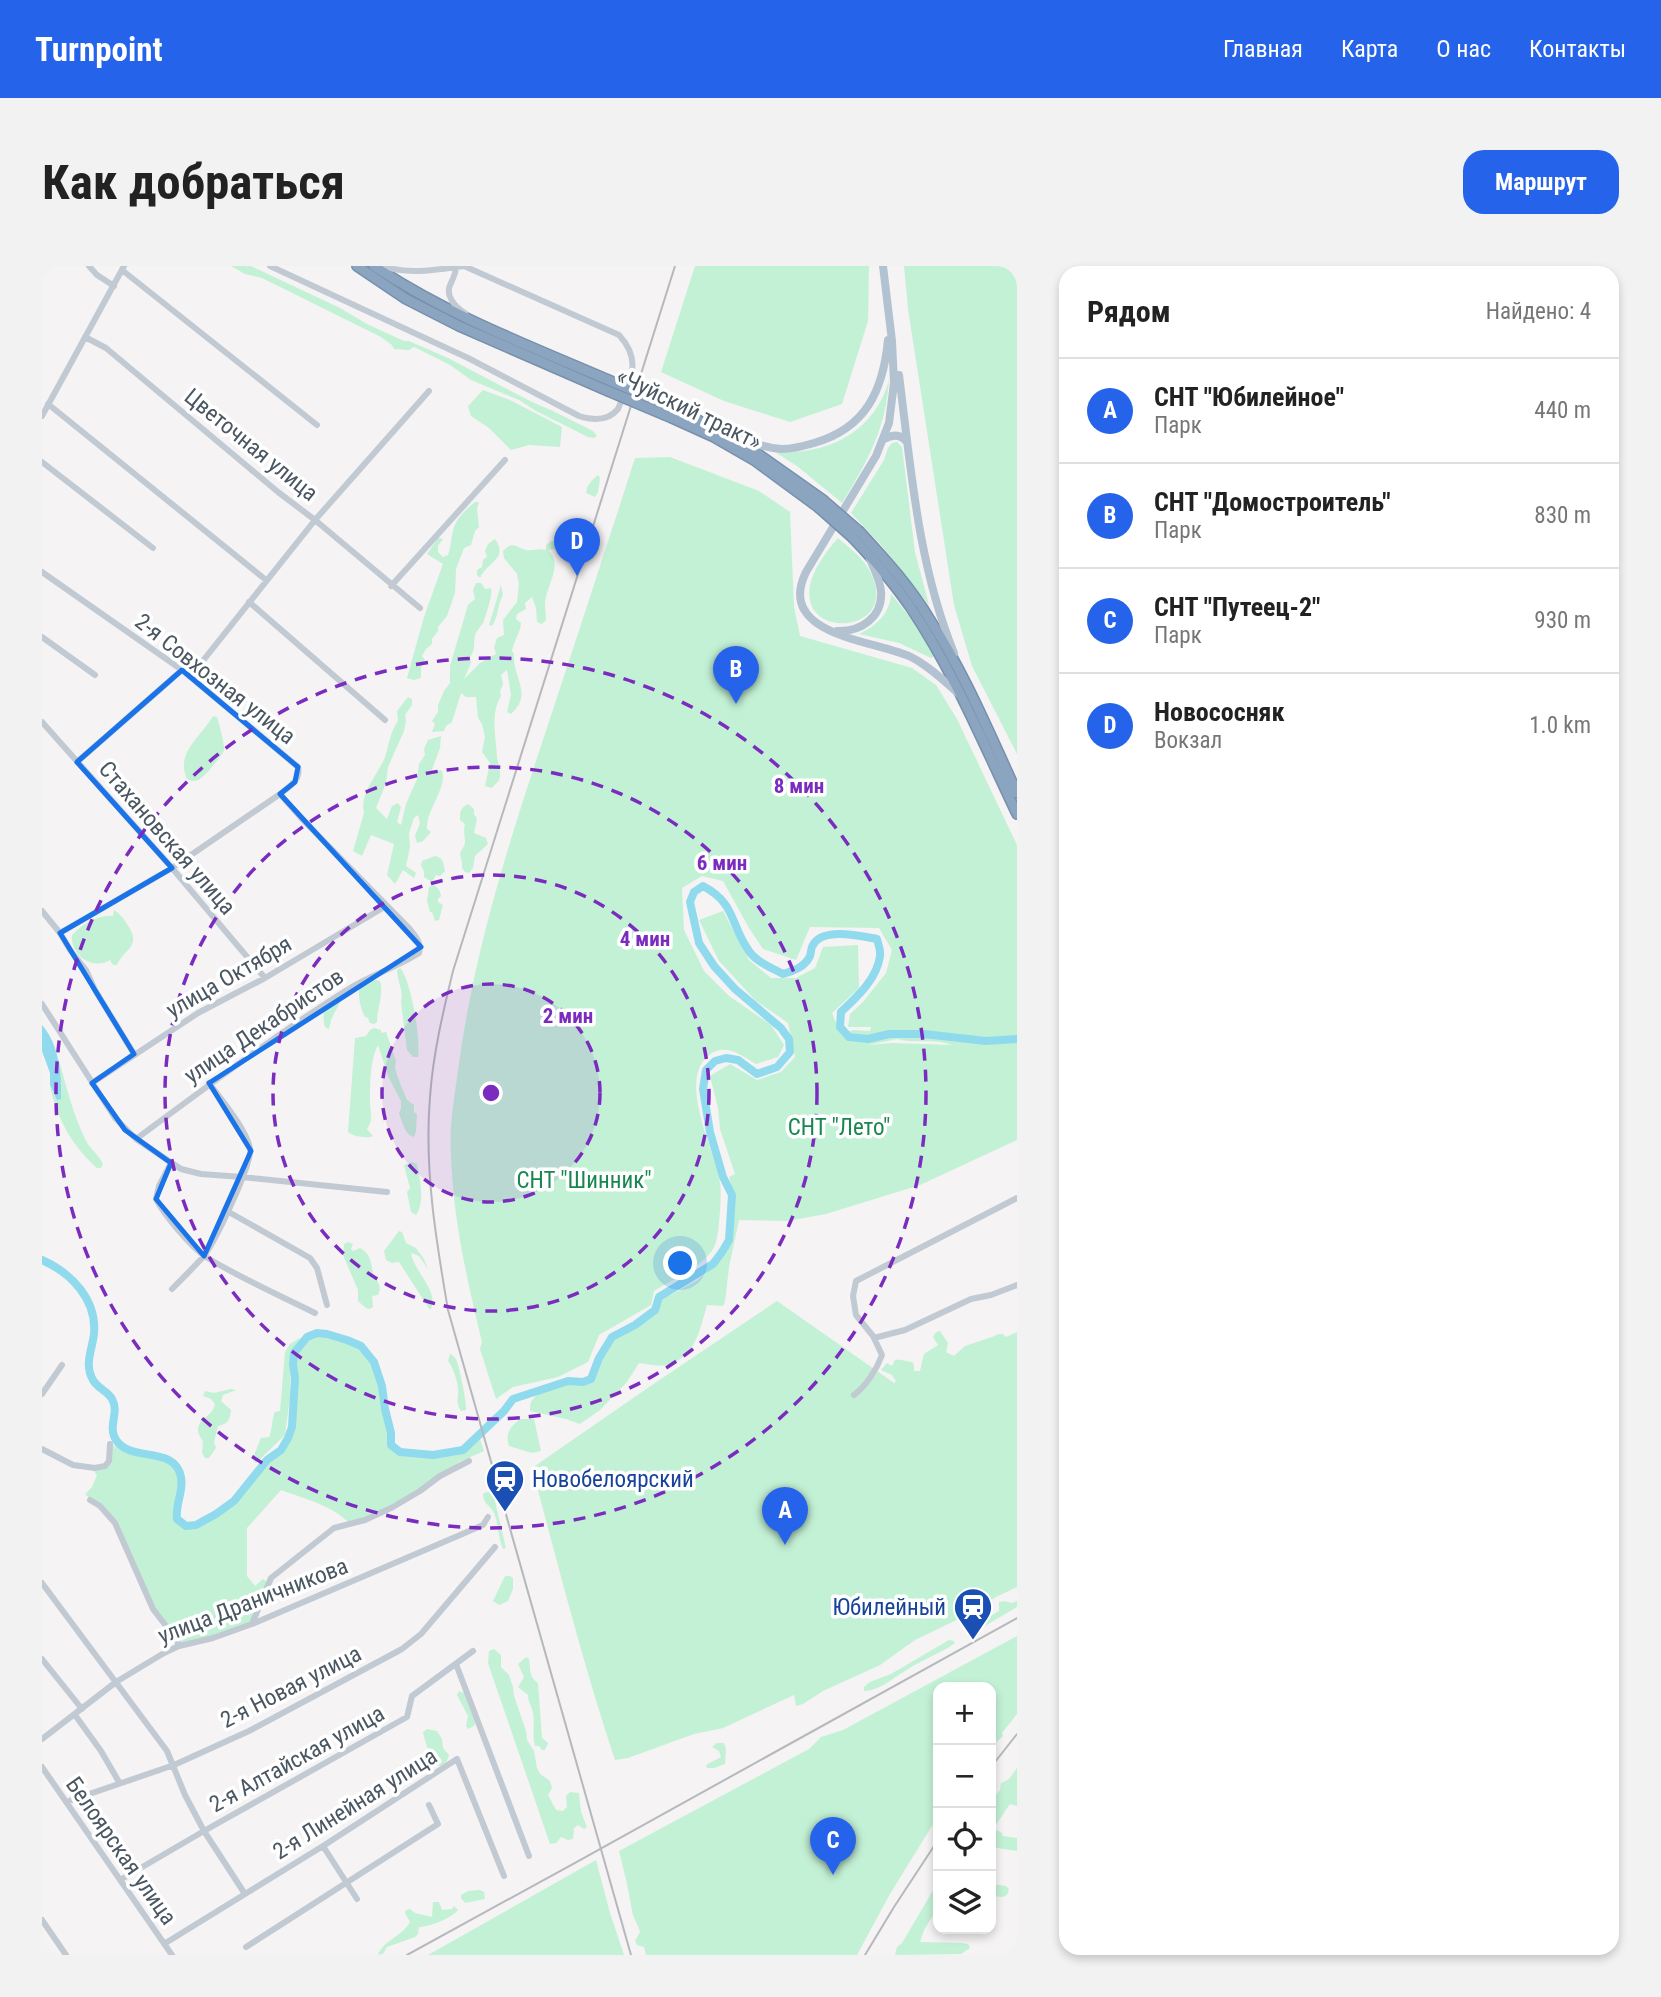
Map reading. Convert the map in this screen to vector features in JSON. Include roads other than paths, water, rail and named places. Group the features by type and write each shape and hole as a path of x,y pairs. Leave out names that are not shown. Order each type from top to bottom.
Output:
{"highway":[{"name":"«Чуйский тракт»","path":"357,266 407,299 459,327 610,386"},
{"name":"«Чуйский тракт»","path":"374,266 411,289 610,386 673,414 717,429 758,454 821,503 887,562 930,619 1017,814"},
{"name":"«Чуйский тракт»","path":"673,414 754,460 821,503"},
{"name":"«Чуйский тракт»","path":"857,535 868,554 916,616 963,690 1017,793"}],"main road":[{"path":"883,266 915,502 928,576 963,690"},
{"path":"717,429 759,445 782,449 831,438 855,423 870,404 881,383 889,320"},
{"path":"892,341 894,397 884,439 861,483 803,578 801,594 805,611 813,621 824,628 915,659 963,690"},
{"path":"884,439 895,435 907,442"},
{"path":"824,628 853,630 865,625 876,613 881,590 868,554"}],"street":[{"path":"89,266 114,286"},
{"path":"270,266 468,358 579,416 594,419 609,417 615,413 634,365 631,351 619,335 460,266 423,271 400,271 382,266"},
{"path":"460,266 449,289 453,303 484,326"},
{"path":"42,416 123,268 317,425"},
{"path":"455,277 466,272 480,273"},
{"name":"Цветочная улица","path":"85,337 106,348 420,608"},
{"path":"190,677 315,520 429,391"},
{"path":"48,404 266,580"},
{"path":"391,586 505,460"},
{"path":"42,462 153,548"},
{"name":"2-я Совхозная улица","path":"42,572 182,670 298,766 299,773 295,782 280,794"},
{"path":"249,601 385,720"},
{"path":"42,636 95,675"},
{"path":"77,762 182,670"},
{"name":"Стахановская улица","path":"42,722 172,868 265,978"},
{"path":"60,933 172,868 280,794 386,906"},
{"name":"улица Декабристов","path":"136,1139 209,1083 344,992 369,976 419,953 421,947 416,937 386,906"},
{"name":"улица Октября","path":"92,1083 198,1013 265,978 386,906"},
{"path":"42,911 86,970 94,989 134,1054"},
{"path":"42,1004 115,1118 136,1139 181,1169 201,1174 387,1192"},
{"path":"172,1289 204,1256 228,1212 251,1151 247,1138 209,1083"},
{"path":"171,1163 159,1186 156,1199 163,1213 204,1256 314,1313"},
{"path":"854,1395 878,1366 881,1355 874,1338 856,1315 853,1296 856,1281 1017,1198"},
{"path":"228,1212 310,1258 317,1268 327,1304"},
{"path":"874,1338 905,1330 971,1299 1017,1284"},
{"path":"42,1394 62,1365"},
{"path":"42,1449 73,1465 95,1468 105,1466 109,1461 110,1444"},
{"path":"252,1624 271,1578 334,1528 363,1521 393,1507 440,1476 469,1461"},
{"path":"90,1500 100,1506 114,1523 153,1609 179,1646"},
{"name":"улица Драничникова","path":"42,1740 116,1682 164,1653 252,1624 467,1532 483,1524 488,1517"},
{"name":"2-я Новая улица","path":"66,1802 174,1765 249,1731 402,1649 421,1634 495,1547"},
{"path":"42,1583 167,1751 185,1795 204,1831 245,1894"},
{"name":"2-я Алтайская улица","path":"120,1880 407,1717 412,1696 473,1651"},
{"path":"42,1659 82,1709"},
{"path":"456,1664 529,1856"},
{"path":"75,1715 120,1782"},
{"name":"2-я Линейная улица","path":"164,1944 324,1846 457,1759 504,1876"},
{"name":"Белоярская улица","path":"42,1766 172,1955"},
{"name":"2-я Линейная улица","path":"246,1947 438,1824 429,1805"},
{"path":"324,1846 357,1899"},
{"path":"42,1920 66,1955"}],"water":[{"path":"42,1025 52,1041 58,1060 61,1099 57,1100 50,1085 50,1073 42,1051"}],"waterway":[{"path":"42,1260 63,1272 87,1299 94,1321 89,1357 90,1374 114,1404 113,1430 116,1440 132,1451 162,1457 177,1467 182,1482 177,1519 186,1526 196,1525 234,1501 267,1460 281,1450 292,1427 294,1353 307,1337 317,1333 347,1340 361,1346 374,1362 382,1386 391,1445 400,1452 433,1455 463,1450 513,1399 568,1381 583,1382 591,1379 599,1358 612,1337 655,1310 659,1297 713,1264 729,1240 732,1195 723,1177 710,1132 703,1089 706,1070 715,1061 726,1058 738,1060 757,1074 777,1067 790,1052 789,1039 781,1028 735,989 714,966 699,943 690,902 694,892 703,886 727,906 750,953 783,974 805,963 813,945 825,936 842,934 877,939 880,954 875,972 841,1012 840,1027 849,1037 868,1039 889,1034 924,1034 986,1041 1017,1039"}],"railway":[{"path":"631,1955 448,1310 432,1204 429,1124 436,1049 453,971 675,266"},
{"path":"407,1955 1017,1618"},
{"path":"996,1761 1017,1734"},
{"path":"865,1955 933,1848"}],"place":[{"name":"Новососняк","path":"577,576"},
{"name":"СНТ \"Домостроитель\"","path":"736,704"},
{"name":"Новобелоярский","path":"505,1513"},
{"name":"СНТ \"Юбилейное\"","path":"785,1545"},
{"name":"Юбилейный","path":"973,1641"},
{"name":"СНТ \"Путеец-2\"","path":"833,1875"}],"park label":[{"name":"СНТ \"Лето\"","path":"839,1127"},
{"name":"СНТ \"Шинник\"","path":"584,1180"}]}
